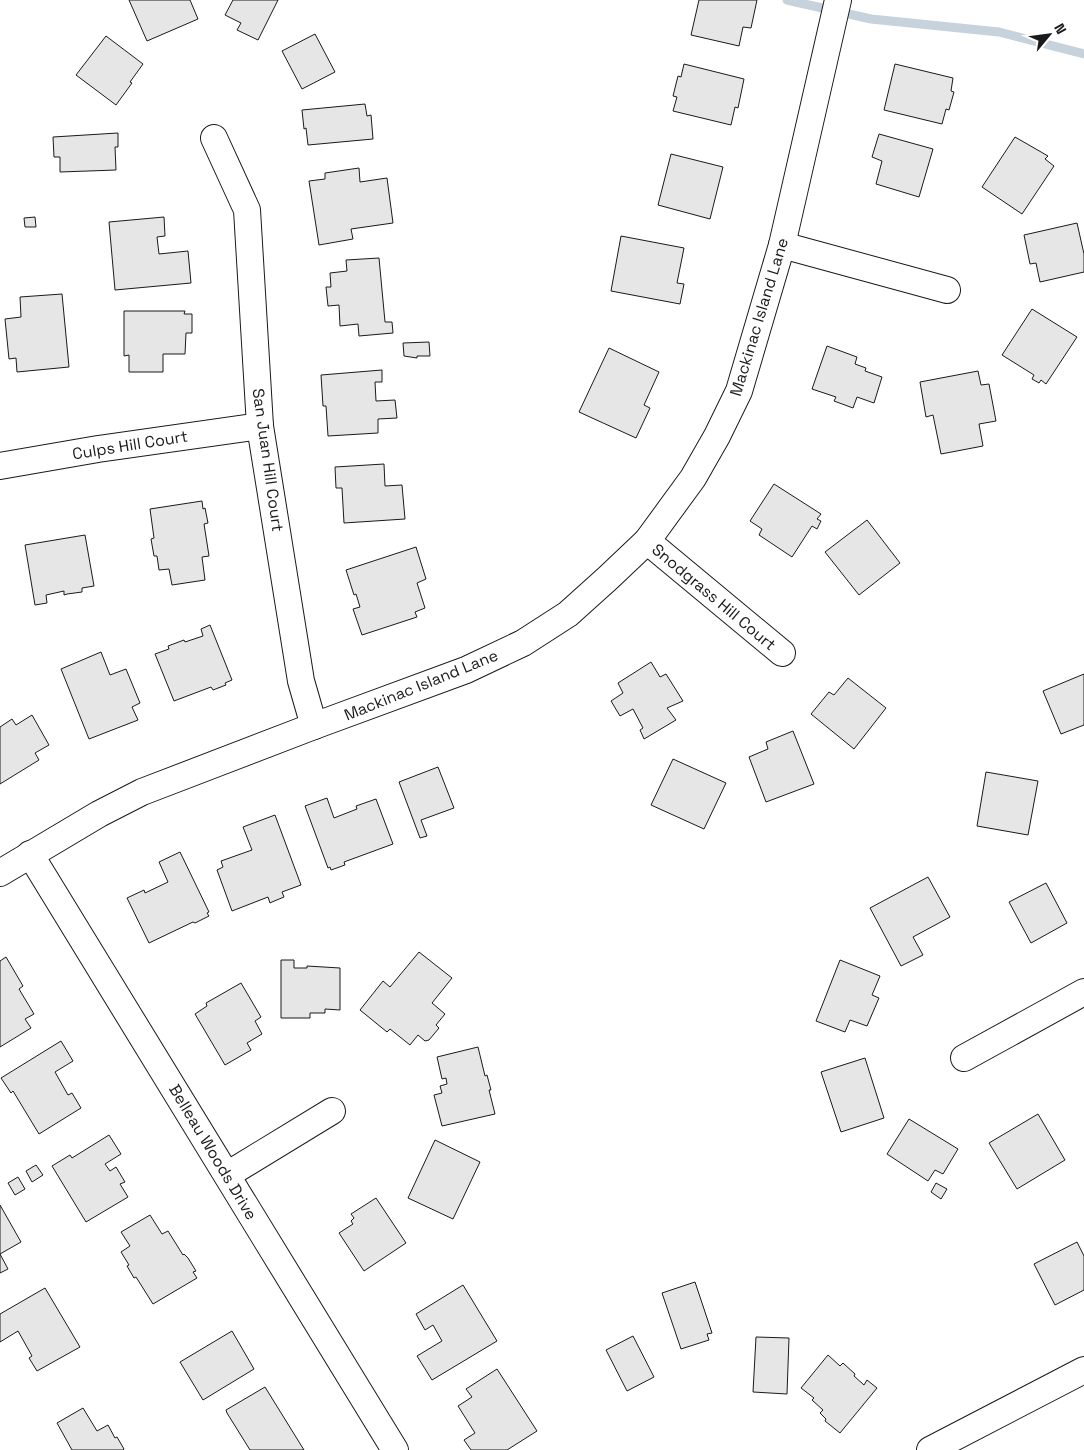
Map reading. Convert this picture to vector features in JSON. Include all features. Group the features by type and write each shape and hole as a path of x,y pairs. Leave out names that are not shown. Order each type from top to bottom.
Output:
{"street":[{"name":"Mackinac Island Lane","path":"0,873 98,814 142,792 466,670 523,643 568,614 646,542 693,478 717,436 739,391 782,245 838,0"},
{"name":"San Juan Hill Court","path":"214,138 247,210 260,426 301,681 314,726"},
{"path":"782,245 947,290"},
{"name":"Culps Hill Court","path":"0,466 98,449 260,426"},
{"name":"Snodgrass Hill Court","path":"646,542 782,653"},
{"name":"Belleau Woods Drive","path":"30,854 396,1450"},
{"path":"964,1058 1084,992"},
{"path":"227,1174 332,1112"},
{"path":"930,1450 1084,1370"}],"building":[{"path":"129,0 190,0 198,19 147,41"},
{"path":"233,0 278,0 258,40 237,30 241,23 225,15"},
{"path":"699,0 757,0 751,28 743,27 739,46 691,35"},
{"path":"315,34 335,72 302,89 282,51"},
{"path":"106,36 143,64 116,105 76,75"},
{"path":"684,64 744,79 738,108 735,107 731,125 673,111 677,97 673,96 678,76 681,77"},
{"path":"895,64 953,78 951,91 954,92 949,110 946,109 942,124 884,110"},
{"path":"365,104 367,116 371,115 373,139 308,145 302,110"},
{"path":"118,133 118,147 115,147 116,170 60,172 60,157 54,157 53,137"},
{"path":"879,134 933,149 919,197 876,184 882,161 872,157"},
{"path":"1015,137 1048,156 1045,159 1054,166 1022,214 982,187"},
{"path":"671,154 723,167 710,219 658,205"},
{"path":"359,168 360,182 387,178 393,223 351,229 353,239 319,245 309,181 325,179 325,173"},
{"path":"35,217 36,227 25,227 24,218"},
{"path":"164,217 165,236 157,237 159,254 188,251 191,283 115,290 109,222"},
{"path":"1077,223 1084,254 1084,272 1040,282 1036,263 1030,264 1024,235"},
{"path":"621,236 684,248 677,283 684,284 680,304 611,291"},
{"path":"379,258 385,322 392,322 393,333 359,336 358,324 340,326 339,305 328,306 326,287 331,287 330,273 347,271 346,260"},
{"path":"62,294 69,367 17,372 16,358 9,359 5,319 21,317 20,297"},
{"path":"1032,309 1077,337 1046,384 1041,380 1039,383 1032,379 1034,375 1002,355"},
{"path":"124,311 185,311 184,314 192,314 192,333 186,333 185,354 163,354 163,372 129,372 129,355 124,356"},
{"path":"429,342 430,356 417,356 417,358 404,356 403,343"},
{"path":"827,346 857,357 855,364 866,368 865,371 882,377 874,403 857,397 853,408 834,401 836,397 812,389"},
{"path":"609,348 659,372 644,405 650,408 636,438 579,412"},
{"path":"382,370 382,382 375,382 376,401 395,400 397,418 378,419 378,433 328,436 326,406 323,406 321,375"},
{"path":"978,371 981,385 989,384 996,421 979,424 983,446 941,454 933,415 926,417 920,382"},
{"path":"384,464 385,486 402,485 405,519 344,523 342,488 336,488 335,467"},
{"path":"774,484 821,514 817,519 821,521 817,529 812,526 792,557 759,535 762,529 750,521"},
{"path":"202,501 208,523 204,524 209,556 202,557 205,580 172,585 169,569 159,570 157,556 154,556 151,539 154,538 150,509"},
{"path":"867,520 900,563 859,595 825,552"},
{"path":"85,535 94,586 82,588 82,592 64,595 64,591 46,595 47,603 35,605 25,545"},
{"path":"416,547 426,579 417,583 425,608 415,612 417,617 362,635 353,609 360,607 346,570"},
{"path":"210,625 232,680 225,683 226,685 213,690 211,687 174,701 155,654 169,649 168,646 184,640 185,642 203,636 201,629"},
{"path":"101,652 110,675 126,669 140,703 132,707 138,720 89,739 61,669"},
{"path":"651,662 660,677 666,674 683,701 667,708 676,720 644,739 640,730 643,728 633,709 620,716 611,701 623,693 618,683"},
{"path":"1084,674 1084,725 1061,734 1043,691"},
{"path":"848,678 886,708 854,749 811,714 829,692 834,695"},
{"path":"32,715 49,745 35,753 39,760 0,784 0,727 12,719 16,725"},
{"path":"793,731 814,784 766,802 749,757 768,749 766,742"},
{"path":"673,759 726,783 704,829 651,805"},
{"path":"438,767 454,808 421,820 427,836 420,838 399,782"},
{"path":"986,772 1038,781 1028,835 977,826"},
{"path":"327,798 334,818 357,809 356,806 376,799 393,844 344,862 345,865 331,870 330,867 328,868 305,806"},
{"path":"275,815 301,885 282,892 284,897 270,903 268,897 232,911 217,870 223,867 221,861 252,850 243,827"},
{"path":"180,852 209,912 207,913 209,916 149,943 127,898 144,890 145,893 168,882 159,862"},
{"path":"928,877 950,917 913,937 923,955 901,966 870,908"},
{"path":"1046,883 1067,923 1031,943 1009,902"},
{"path":"419,952 452,978 432,1003 445,1014 436,1025 439,1028 429,1040 425,1041 418,1035 410,1045 390,1029 387,1032 360,1010 383,981 390,987"},
{"path":"6,957 23,986 19,989 34,1014 25,1019 31,1028 0,1047 0,961"},
{"path":"281,960 294,960 294,968 307,968 307,966 340,968 340,1010 325,1009 325,1013 310,1013 310,1018 281,1018"},
{"path":"840,960 880,976 872,995 879,998 867,1026 850,1020 845,1032 816,1021"},
{"path":"241,983 261,1017 255,1021 262,1034 247,1043 251,1050 225,1065 195,1014 207,1006 206,1003"},
{"path":"61,1041 73,1061 55,1072 68,1095 72,1093 81,1108 39,1134 13,1091 11,1093 1,1078"},
{"path":"478,1047 485,1076 487,1075 491,1090 489,1090 495,1114 442,1126 434,1095 442,1093 440,1086 447,1084 446,1078 442,1079 437,1057"},
{"path":"865,1058 884,1118 841,1132 821,1072"},
{"path":"1038,1114 1065,1160 1017,1189 989,1143"},
{"path":"909,1119 958,1149 943,1174 935,1170 928,1181 887,1154"},
{"path":"109,1135 121,1154 105,1164 110,1171 116,1167 125,1182 120,1184 128,1197 86,1222 52,1166 70,1155 72,1158"},
{"path":"435,1140 480,1162 453,1219 408,1198"},
{"path":"36,1165 43,1175 32,1182 26,1171"},
{"path":"18,1177 25,1189 15,1195 8,1183"},
{"path":"936,1183 947,1189 941,1199 931,1192"},
{"path":"376,1198 406,1243 364,1271 339,1233 353,1224 351,1221 354,1218 351,1214"},
{"path":"0,1205 21,1242 0,1254"},
{"path":"150,1215 162,1234 168,1231 183,1255 188,1258 196,1271 193,1272 197,1278 153,1304 136,1277 134,1278 121,1252 130,1246 121,1232"},
{"path":"1077,1242 1084,1256 1084,1290 1055,1305 1034,1264"},
{"path":"0,1254 8,1269 0,1273"},
{"path":"695,1282 712,1333 707,1334 709,1340 681,1349 662,1293"},
{"path":"463,1285 497,1341 432,1380 417,1356 442,1341 433,1325 425,1330 416,1314"},
{"path":"45,1288 80,1347 37,1371 29,1358 32,1356 18,1331 0,1342 0,1314"},
{"path":"232,1331 254,1369 203,1400 180,1362"},
{"path":"633,1336 654,1377 627,1391 606,1350"},
{"path":"756,1337 789,1338 787,1394 753,1392"},
{"path":"828,1355 840,1366 843,1363 864,1385 867,1380 877,1388 840,1433 825,1421 826,1419 820,1413 823,1410 812,1400 814,1398 801,1388"},
{"path":"497,1369 537,1431 507,1450 471,1450 464,1440 475,1433 458,1406 472,1397 466,1389"},
{"path":"265,1387 304,1450 250,1450 227,1413 226,1410"},
{"path":"83,1408 97,1431 108,1425 115,1438 117,1437 123,1450 72,1450 57,1423"}],"waterway":[{"path":"787,0 871,19 999,32 1084,54"}]}
